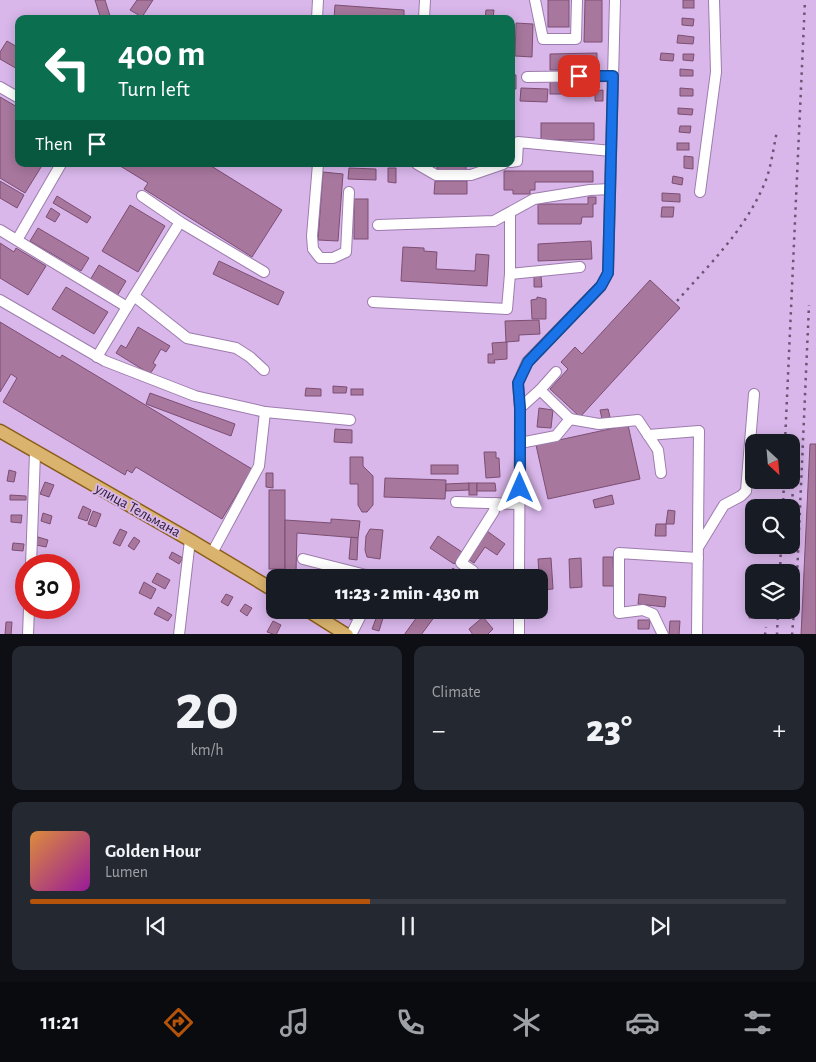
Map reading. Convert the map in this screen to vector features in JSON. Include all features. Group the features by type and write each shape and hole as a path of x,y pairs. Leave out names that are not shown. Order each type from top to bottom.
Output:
{"main road":[{"name":"улица Тельмана","path":"0,431 212,552 266,585"},
{"path":"322,619 347,634"}],"street":[{"path":"317,15 318,0"},
{"path":"424,15 425,0"},
{"path":"535,0 543,39 576,39 577,0"},
{"path":"519,569 520,408 518,383 528,362 601,286 608,273 615,0"},
{"path":"700,192 716,72 714,0"},
{"path":"528,77 613,76"},
{"path":"0,87 15,96"},
{"path":"515,161 517,161 518,142 611,152"},
{"path":"17,240 59,167"},
{"path":"318,167 312,249 320,258 333,258 346,252 349,192"},
{"path":"422,167 436,175 471,175 494,167"},
{"path":"378,225 494,221 534,200 590,190 610,189"},
{"path":"142,196 180,222 264,272"},
{"path":"373,302 506,309 510,274 510,213"},
{"path":"98,357 180,222"},
{"path":"0,230 127,307"},
{"path":"510,274 580,267"},
{"path":"134,296 187,338 236,348 250,357 264,370"},
{"path":"0,300 98,357 195,396 264,412 350,420"},
{"path":"520,408 556,372"},
{"path":"540,390 570,419 599,424 638,420 658,450 661,473"},
{"path":"698,547 724,505 741,496 746,491 754,394"},
{"path":"212,552 259,466 264,412"},
{"path":"520,443 556,436 570,419"},
{"path":"648,435 699,431 697,629"},
{"path":"30,554 35,452"},
{"path":"456,502 520,504"},
{"path":"470,569 461,563 494,512 494,503"},
{"path":"179,634 190,540"},
{"path":"663,634 654,614 643,610 619,613 620,553 698,558"},
{"path":"303,559 340,569"},
{"path":"28,634 29,619"},
{"path":"351,634 359,619"},
{"path":"519,619 519,634"}],"building":[{"path":"95,0 105,0 110,15 100,15"},
{"path":"137,0 153,0 143,15 139,15 130,10"},
{"path":"548,0 569,0 569,27 548,27"},
{"path":"585,0 602,0 602,42 584,42"},
{"path":"683,0 694,0 694,8 683,8"},
{"path":"335,5 404,10 404,15 334,15"},
{"path":"486,10 494,10 493,15 485,15"},
{"path":"682,18 694,19 693,26 682,25"},
{"path":"516,23 533,24 532,57 515,56"},
{"path":"678,35 694,37 693,44 677,43"},
{"path":"7,41 15,46 15,68 0,59 0,52"},
{"path":"597,53 597,70 550,70 550,54"},
{"path":"661,53 674,54 673,61 660,60"},
{"path":"683,54 694,54 693,61 683,60"},
{"path":"680,69 693,70 693,76 680,76"},
{"path":"550,81 593,81 593,94 550,94"},
{"path":"521,88 548,89 547,102 520,101"},
{"path":"680,88 693,89 693,96 680,96"},
{"path":"603,90 603,101 595,101 595,91"},
{"path":"0,97 15,106 15,167 41,167 25,193 0,178"},
{"path":"678,108 693,109 692,115 678,114"},
{"path":"541,123 594,123 594,140 541,140"},
{"path":"680,126 691,126 690,133 679,132"},
{"path":"677,143 689,143 689,150 677,150"},
{"path":"684,156 693,157 693,169 684,168"},
{"path":"122,167 213,167 282,210 252,257 144,189 148,183"},
{"path":"437,167 466,167 466,172 437,170"},
{"path":"349,168 376,169 376,180 348,179"},
{"path":"388,168 396,168 396,183 388,182"},
{"path":"504,171 593,171 593,182 535,182 535,190 530,190 530,194 513,194 513,190 504,190"},
{"path":"323,172 343,174 338,241 318,240"},
{"path":"673,176 683,178 682,185 672,183"},
{"path":"0,181 24,195 17,208 0,198"},
{"path":"435,181 467,181 467,194 434,194"},
{"path":"662,193 680,194 680,202 662,201"},
{"path":"57,196 91,217 87,223 53,203"},
{"path":"588,197 596,197 596,204 593,204 593,217 582,217 581,224 538,224 538,204 588,204"},
{"path":"354,199 368,199 368,239 354,239"},
{"path":"130,205 165,226 138,272 102,251"},
{"path":"662,207 674,207 673,217 661,217"},
{"path":"51,208 60,214 55,222 46,217"},
{"path":"38,228 89,258 81,271 30,241"},
{"path":"591,241 592,259 538,261 538,244"},
{"path":"0,243 14,252 16,248 46,266 28,295 0,278"},
{"path":"403,247 424,248 424,251 437,252 436,269 475,271 476,254 489,255 487,286 401,281"},
{"path":"219,261 284,292 278,305 213,274"},
{"path":"99,265 126,281 117,296 90,280"},
{"path":"534,276 541,276 542,287 534,287"},
{"path":"650,280 680,308 580,417 550,389 568,369 561,362 575,347 582,354"},
{"path":"66,287 108,312 94,334 52,309"},
{"path":"537,297 546,299 546,319 532,319 531,300 537,299"},
{"path":"539,320 540,334 519,335 519,341 506,342 505,321"},
{"path":"0,322 60,358 62,355 252,469 222,519 136,467 132,473 127,470 125,475 3,402 17,378 11,374 0,392"},
{"path":"138,327 170,346 166,352 161,349 153,363 156,365 150,374 116,353 121,345 126,348"},
{"path":"507,342 507,359 494,360 495,363 488,363 488,354 493,354 492,343"},
{"path":"333,386 347,387 346,393 333,393"},
{"path":"306,388 321,389 321,396 305,396"},
{"path":"351,389 363,389 363,395 351,395"},
{"path":"150,393 235,424 231,436 146,404"},
{"path":"539,408 553,410 551,428 537,427"},
{"path":"608,409 610,417 602,419 600,410"},
{"path":"628,425 640,479 548,499 536,445"},
{"path":"335,429 352,430 352,443 334,442"},
{"path":"810,444 816,444 816,634 801,634"},
{"path":"484,452 496,452 496,458 499,458 500,477 486,478"},
{"path":"350,457 363,457 363,466 373,476 373,505 367,512 362,512 358,505 358,484 350,484"},
{"path":"431,465 458,465 458,474 431,474"},
{"path":"9,470 16,472 14,482 7,481"},
{"path":"266,473 273,473 273,488 266,487"},
{"path":"385,478 446,480 445,499 384,497"},
{"path":"45,482 54,485 49,497 40,494"},
{"path":"469,483 469,490 446,491 446,484"},
{"path":"469,483 477,483 477,495 469,495"},
{"path":"477,483 495,483 496,491 477,491"},
{"path":"269,490 285,490 285,569 269,569"},
{"path":"10,495 26,496 26,500 10,500"},
{"path":"612,495 614,504 595,508 593,500"},
{"path":"83,506 91,510 87,521 78,518"},
{"path":"668,510 675,511 674,524 666,524"},
{"path":"93,511 101,514 96,527 88,524"},
{"path":"43,513 52,516 50,524 41,521"},
{"path":"11,515 22,515 21,523 11,522"},
{"path":"331,519 360,521 358,538 297,533 296,569 285,569 285,520 331,523"},
{"path":"656,524 666,524 666,536 655,536"},
{"path":"120,529 127,532 120,546 113,543"},
{"path":"370,529 383,530 380,559 367,557 365,550 366,536"},
{"path":"487,531 505,544 497,555 485,547 474,563 468,559"},
{"path":"438,536 462,552 454,564 430,548"},
{"path":"38,537 48,540 46,547 36,545"},
{"path":"134,537 140,541 134,550 128,546"},
{"path":"351,537 358,538 357,560 349,559"},
{"path":"13,543 24,544 23,551 12,550"},
{"path":"172,552 183,558 179,564 169,558"},
{"path":"603,557 613,557 614,586 603,586"},
{"path":"551,558 553,589 548,589 548,569 539,569 538,559"},
{"path":"581,558 582,587 570,588 569,559"},
{"path":"157,573 170,580 165,589 152,582"},
{"path":"144,582 156,589 151,599 139,593"},
{"path":"226,594 233,597 228,606 221,602"},
{"path":"639,594 666,597 665,607 638,604"},
{"path":"245,604 252,608 247,616 240,611"},
{"path":"158,607 172,615 168,621 154,614"},
{"path":"376,619 383,619 379,631 372,629"},
{"path":"416,619 433,619 422,634 405,634"},
{"path":"481,619 485,619 493,629 488,634 472,634 469,629"},
{"path":"638,620 650,620 649,629 638,629"},
{"path":"273,621 281,625 276,634 267,632"},
{"path":"670,621 680,621 679,634 669,634"},
{"path":"6,622 12,622 11,634 5,634"}],"railway":[{"path":"785,434 805,0"},
{"path":"677,301 713,261 746,219 768,174 777,131"},
{"path":"792,634 797,576 809,305"},
{"path":"783,499 784,489"},
{"path":"792,489 793,499"},
{"path":"780,564 781,554"},
{"path":"777,634 778,619"},
{"path":"765,634 766,627"}],"route":[{"path":"520,488 520,408 518,383 528,362 601,286 608,273 613,76 579,76"}]}
